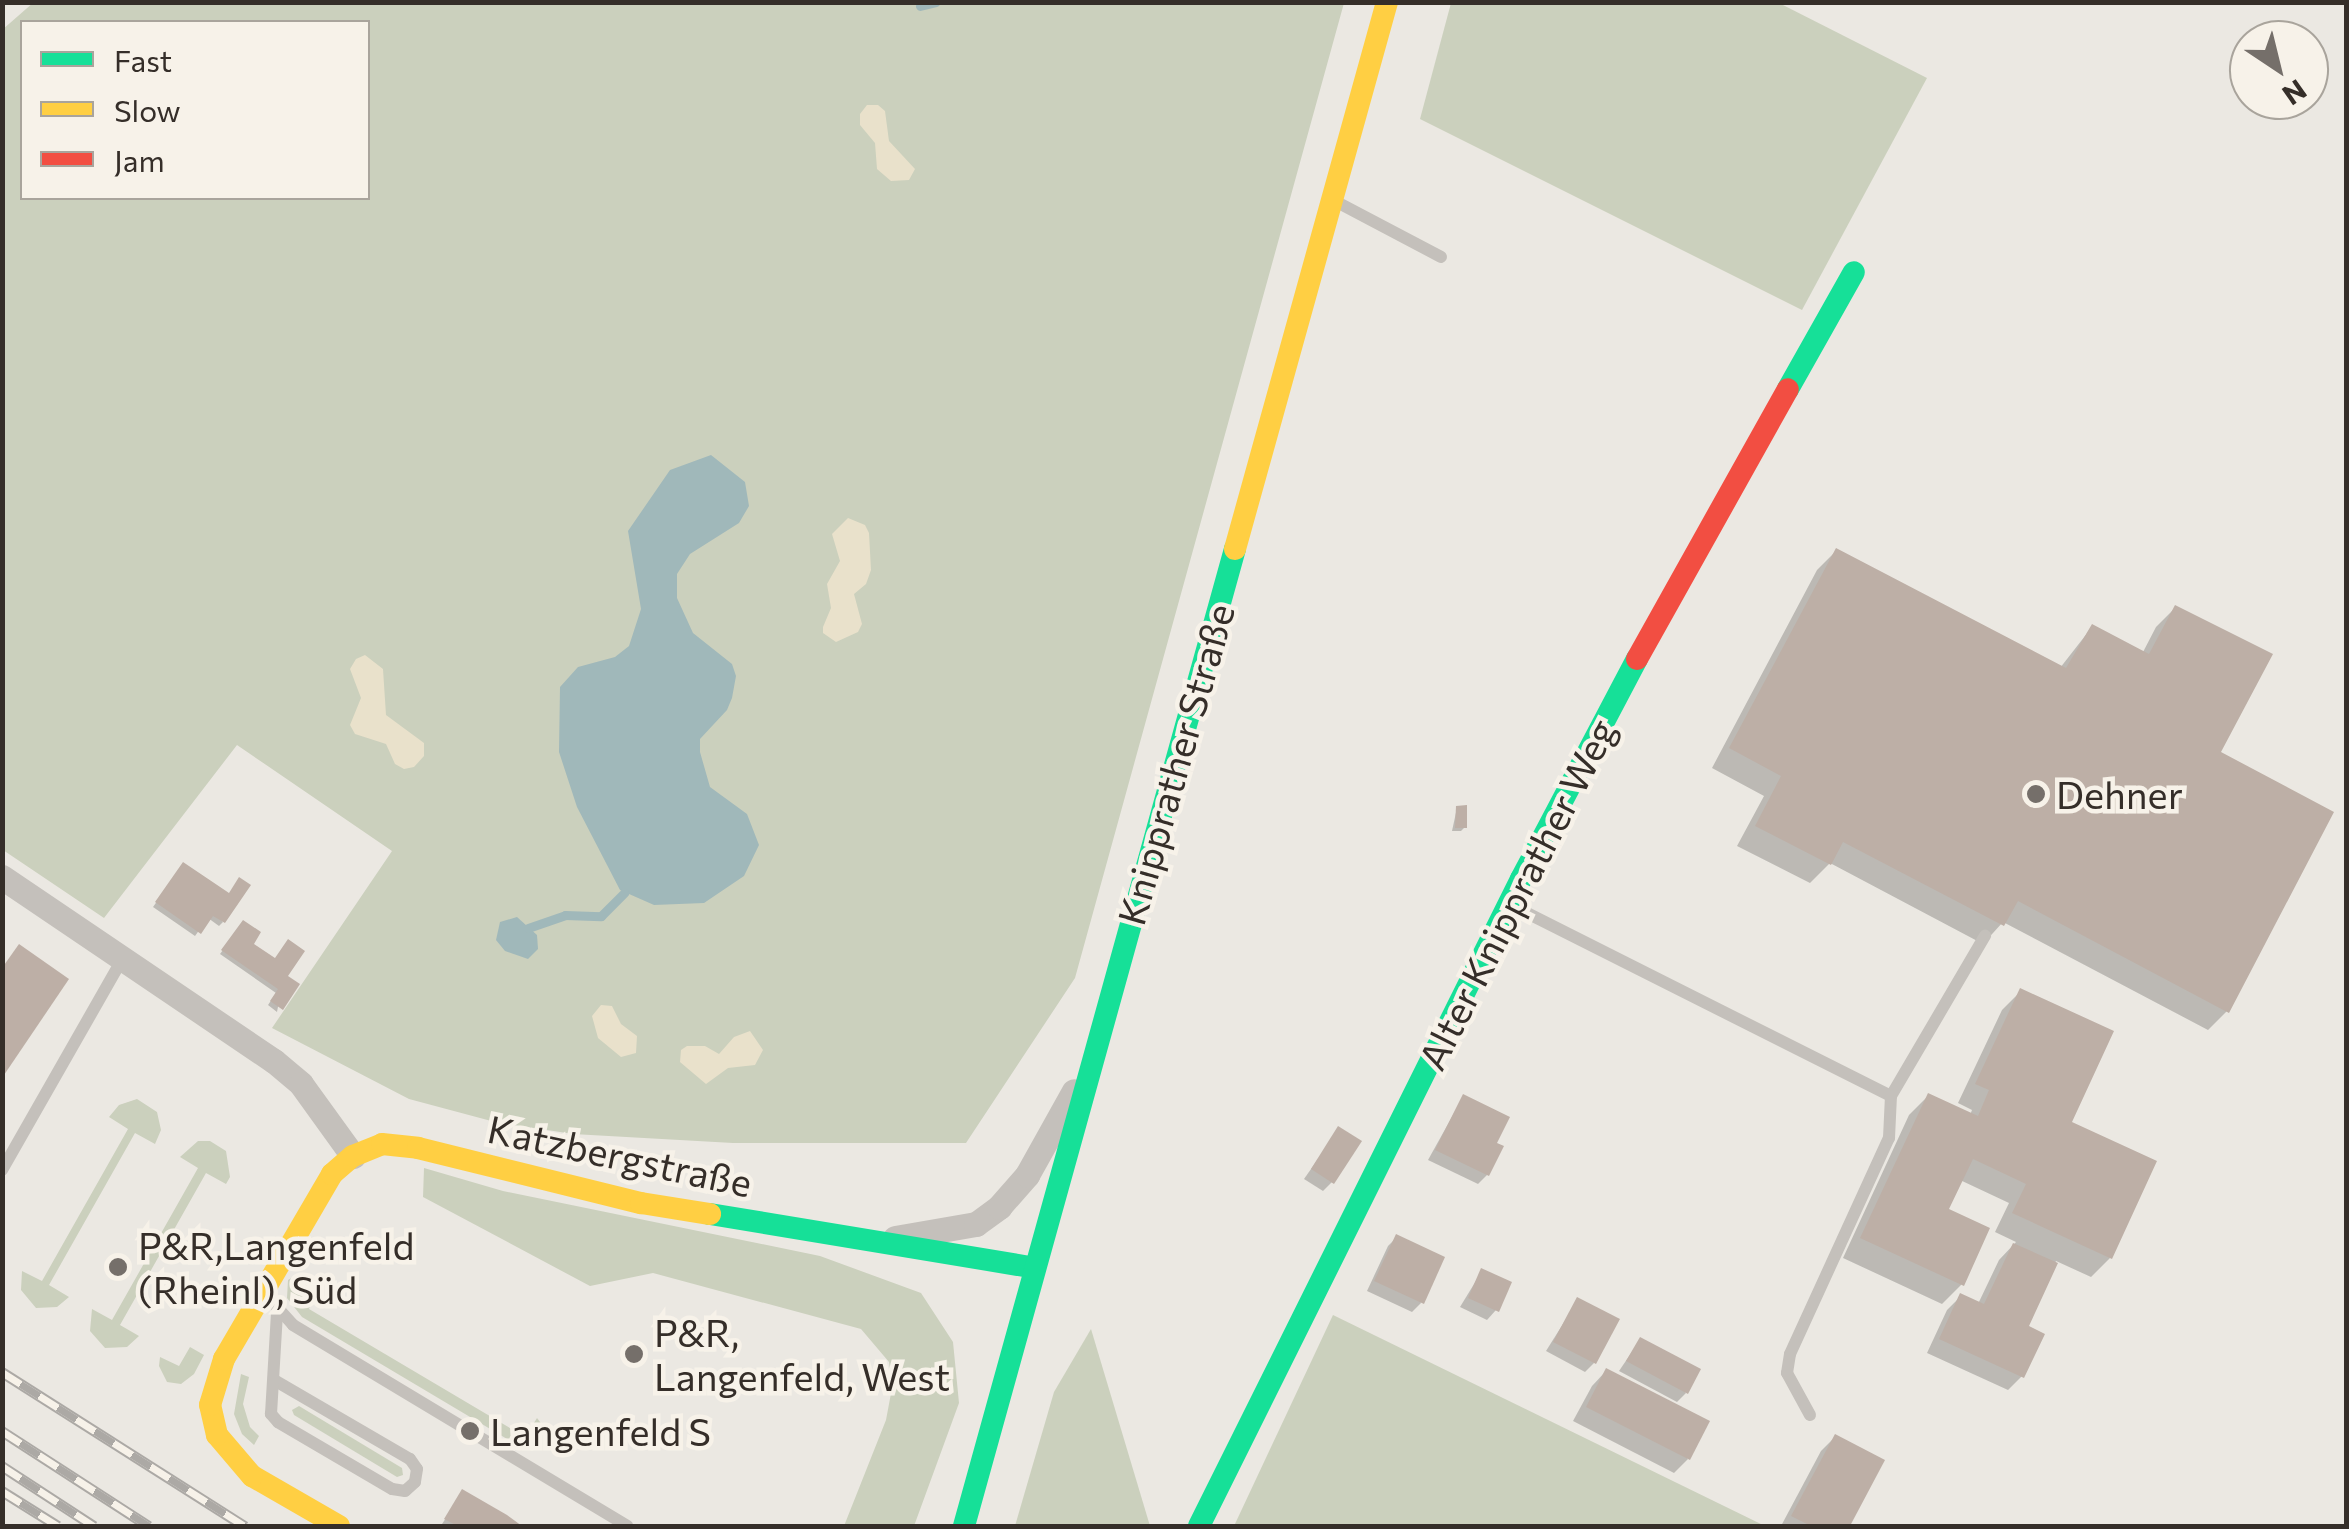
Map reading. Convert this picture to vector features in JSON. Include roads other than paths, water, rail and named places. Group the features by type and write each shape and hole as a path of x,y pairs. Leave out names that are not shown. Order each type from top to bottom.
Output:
{"street":[{"name":"Knipprather Straße","path":"964,1526 1386,2"},
{"name":"Alter Knipprather Weg","path":"1199,1526 1508,904 1624,684 1854,272"},
{"path":"2,877 274,1061 301,1084 353,1156 332,1174 273,1270 214,1383 212,1424 226,1450 252,1476 340,1526"},
{"name":"Katzbergstraße","path":"875,1241 976,1224 1000,1207 1027,1174 1095,1051"},
{"name":"Katzbergstraße","path":"353,1156 382,1144 418,1148 568,1189 1035,1268"}],"lane":[{"path":"1332,200 1441,257"},
{"path":"1508,904 1891,1096"},
{"path":"1810,1415 1786,1373 1790,1354 1889,1138 1891,1096 1985,936"},
{"path":"2,1170 123,958"},
{"path":"273,1270 271,1291 277,1312 274,1380 268,1403 278,1422 392,1489 404,1490 415,1482 418,1469 410,1459 274,1380"},
{"path":"277,1312 626,1526"}],"water":[{"path":"711,455 745,482 749,506 739,523 690,554 677,574 677,598 693,633 732,664 736,676 727,710 700,739 700,752 710,787 747,814 759,845 744,876 704,903 654,905 620,890 577,807 559,752 560,687 578,667 615,657 629,646 641,609 628,531 670,470"},
{"path":"517,917 537,935 538,949 528,959 505,951 496,940 500,922"}],"waterway":[{"path":"920,6 936,2"},
{"path":"528,928 565,915 601,916 624,893"}],"railway":[{"path":"2,1372 245,1526"},
{"path":"2,1431 149,1526"},
{"path":"2,1466 94,1526"},
{"path":"2,1491 58,1526"}],"place":[{"name":"Dehner","path":"2036,794"},
{"name":"P&R,Langenfeld (Rheinl), Süd","path":"118,1267"},
{"name":"P&R, Langenfeld, West","path":"634,1354"},
{"name":"Langenfeld S","path":"470,1431"}]}
